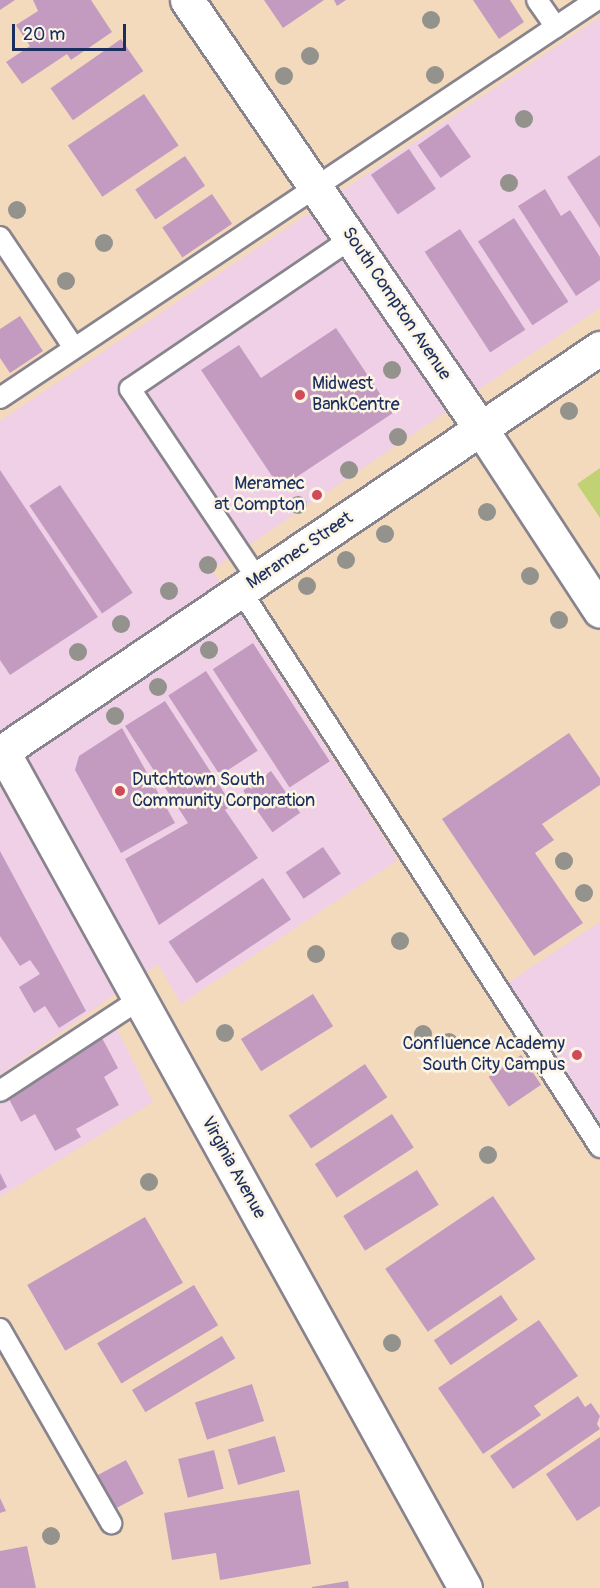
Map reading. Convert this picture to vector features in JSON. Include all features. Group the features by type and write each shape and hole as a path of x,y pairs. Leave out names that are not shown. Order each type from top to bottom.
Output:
{"street":[{"name":"South Compton Avenue","path":"187,0 481,429 600,611"},
{"name":"Meramec Street","path":"1,751 600,348"},
{"name":"Virginia Avenue","path":"1,751 465,1588"}],"lane":[{"path":"537,0 556,27"},
{"path":"0,398 596,0"},
{"path":"0,237 74,348"},
{"path":"351,239 130,389 600,1147"},
{"path":"0,1090 140,999"},
{"path":"0,1329 111,1523"}],"shaded area":[{"path":"600,17 600,308 212,570 398,860 181,1004 158,964 0,1075 0,421"},
{"name":"Confluence Academy South City Campus","path":"600,922 600,1127 506,984"},
{"path":"115,1024 153,1102 0,1197 0,1101"}],"green space":[{"path":"600,468 600,518 577,484"}],"building":[{"path":"0,0 15,0 0,10"},
{"path":"33,0 91,0 112,32 71,60 67,54 22,84 6,62 30,46 16,25 38,11"},
{"path":"264,0 324,0 283,28"},
{"path":"334,0 346,0 337,6"},
{"path":"473,0 510,0 524,22 499,39"},
{"path":"121,39 143,71 73,120 51,88"},
{"path":"144,94 179,145 102,197 68,145"},
{"path":"448,124 471,157 441,178 418,145"},
{"path":"409,149 436,189 398,215 371,175"},
{"path":"600,155 600,228 567,177"},
{"path":"185,156 205,186 155,219 135,190"},
{"path":"545,189 561,216 570,210 600,257 600,280 576,296 518,206"},
{"path":"212,194 232,224 182,257 162,228"},
{"path":"514,218 568,302 532,325 478,241"},
{"path":"460,229 525,330 490,353 425,252"},
{"path":"20,316 43,351 10,373 0,358 0,329"},
{"name":"Midwest BankCentre","path":"336,328 393,413 280,488 201,370 239,345 261,378"},
{"path":"0,470 98,617 10,675 0,660"},
{"path":"60,485 133,593 102,613 29,506"},
{"path":"253,643 330,761 290,787 213,669"},
{"path":"206,671 258,751 220,775 168,696"},
{"path":"165,701 232,805 225,810 258,858 159,925 125,859 188,823 125,726"},
{"path":"122,728 175,823 121,853 75,770 79,756"},
{"path":"569,733 600,778 600,785 542,824 554,840 535,853 583,923 534,956 442,819"},
{"path":"271,771 300,813 272,832 243,791"},
{"path":"323,847 341,874 304,899 286,872"},
{"path":"0,851 86,1011 59,1028 45,1006 34,1013 19,987 40,974 30,960 20,966 0,936"},
{"path":"263,878 291,919 196,983 168,942"},
{"path":"313,994 333,1026 261,1071 241,1039"},
{"path":"101,1036 118,1068 104,1077 119,1105 76,1129 81,1137 55,1151 35,1114 21,1122 9,1099"},
{"path":"521,1055 541,1085 509,1107 489,1077"},
{"path":"365,1064 387,1097 311,1149 289,1115"},
{"path":"392,1114 414,1148 337,1198 315,1164"},
{"path":"417,1170 439,1205 365,1251 343,1216"},
{"path":"0,1173 7,1187 0,1191"},
{"path":"493,1196 535,1259 428,1332 385,1269"},
{"path":"145,1217 183,1283 65,1351 27,1285"},
{"path":"194,1285 218,1325 121,1383 97,1343"},
{"path":"501,1295 518,1320 451,1365 434,1340"},
{"path":"539,1320 578,1376 534,1406 541,1415 483,1454 438,1388"},
{"path":"222,1336 235,1358 145,1412 132,1390"},
{"path":"252,1384 264,1421 207,1440 195,1403"},
{"path":"578,1396 585,1407 591,1403 600,1416 597,1424 600,1429 513,1489 490,1456"},
{"path":"275,1436 285,1472 238,1485 228,1450"},
{"path":"600,1437 600,1506 577,1521 546,1474"},
{"path":"214,1450 224,1489 188,1498 178,1459"},
{"path":"126,1460 144,1494 108,1513 90,1479"},
{"path":"299,1490 311,1564 220,1580 216,1553 172,1560 164,1513"},
{"path":"0,1498 6,1511 0,1513"},
{"path":"27,1546 36,1588 0,1588 0,1551"},
{"path":"348,1581 349,1588 312,1588 312,1587"}],"place":[{"name":"Midwest BankCentre","path":"300,395"},
{"name":"Meramec at Compton","path":"317,495"},
{"name":"Dutchtown South Community Corporation","path":"120,791"},
{"name":"Confluence Academy South City Campus","path":"577,1055"}]}
